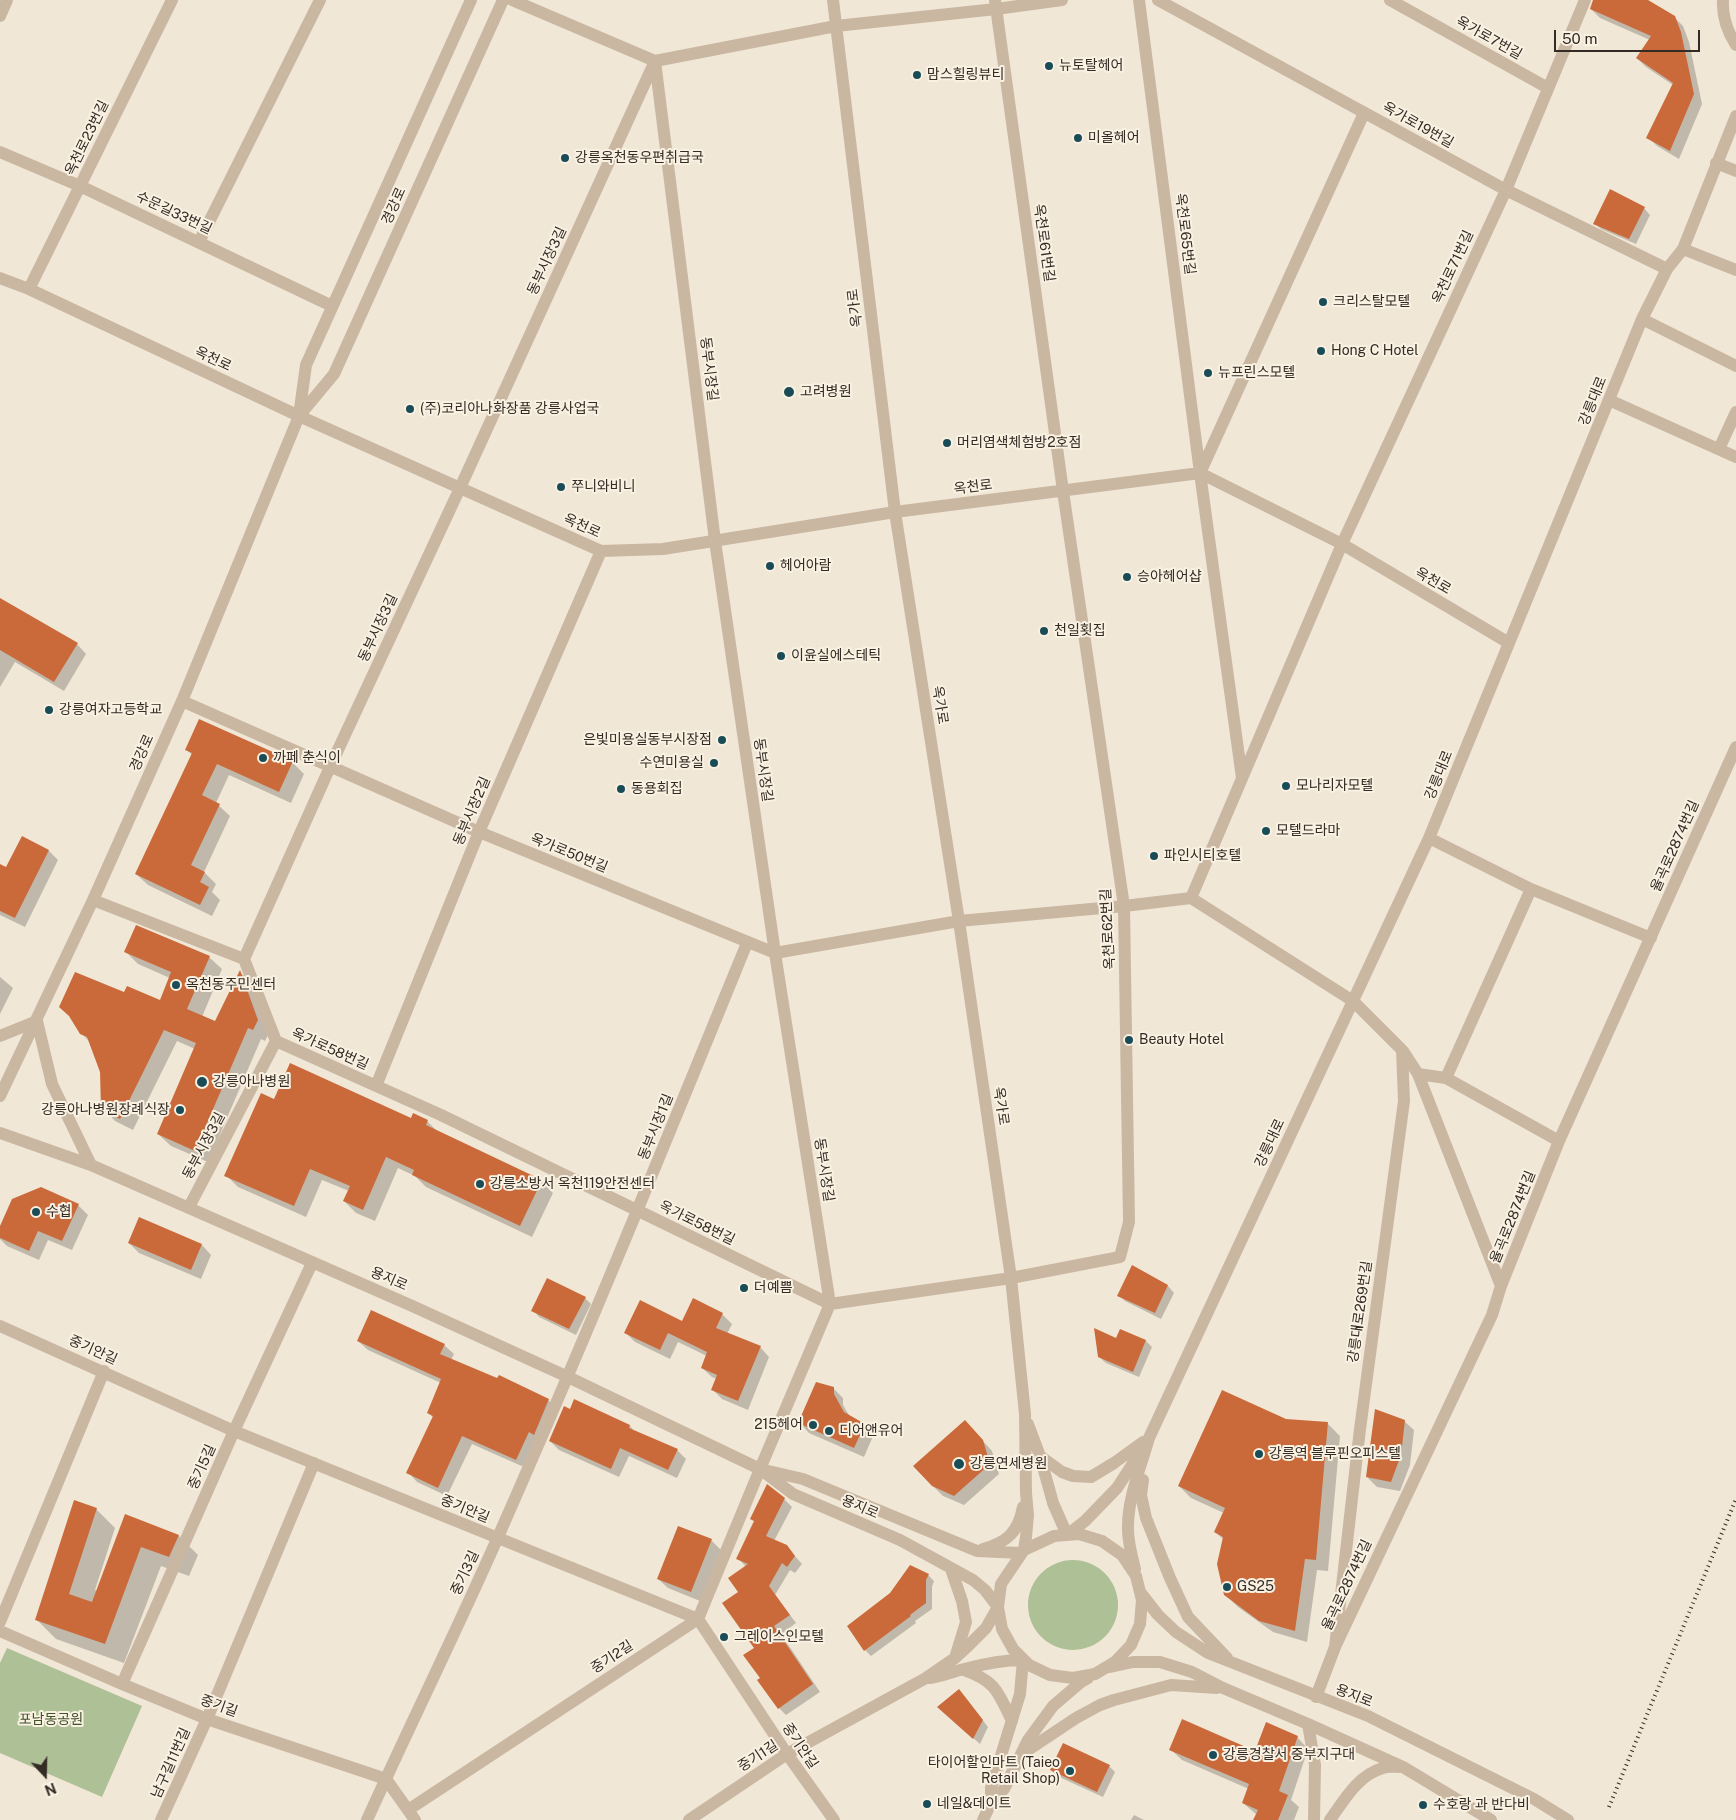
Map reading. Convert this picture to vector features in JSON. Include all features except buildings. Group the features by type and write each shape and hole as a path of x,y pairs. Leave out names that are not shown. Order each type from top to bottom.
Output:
{"street":[{"path":"0,16 7,0"},
{"name":"옥천로23번길","path":"29,289 172,0"},
{"name":"경강로","path":"0,1096 93,900 182,701 299,416 306,365 470,0"},
{"name":"경강로","path":"299,416 334,374 503,0"},
{"path":"512,0 655,61 836,26 996,5 1062,0"},
{"name":"옥가로","path":"833,0 895,512 959,921 1011,1278 1025,1414"},
{"name":"옥천로65번길","path":"1139,0 1200,473"},
{"name":"옥가로19번길","path":"1158,0 1506,190 1667,269"},
{"name":"옥가로7번길","path":"1390,0 1548,88"},
{"name":"옥천로71번길","path":"1342,544 1506,190 1585,0"},
{"path":"1712,0 1723,6 1728,33 1736,46"},
{"path":"199,242 319,1"},
{"name":"옥천로61번길","path":"996,5 1063,491"},
{"name":"동부시장3길","path":"244,959 330,767 655,61"},
{"name":"동부시장길","path":"655,61 715,541 775,953 830,1304"},
{"path":"1242,778 1200,473 1364,112"},
{"name":"강릉대로","path":"1149,1438 1429,838 1642,319 1667,269 1683,249 1736,116"},
{"name":"수문길33번길","path":"0,152 80,186 332,306"},
{"path":"1716,163 1736,171"},
{"path":"1683,249 1736,270"},
{"name":"옥천로","path":"0,278 29,289 299,416 601,551 664,549 895,512 1200,473 1342,544 1509,643"},
{"path":"1642,319 1736,366"},
{"path":"1610,400 1736,457"},
{"path":"1719,449 1736,412"},
{"name":"옥천로62번길","path":"1011,1278 1120,1257 1129,1222 1124,906 1063,491"},
{"path":"1342,544 1191,898 1353,1001 1402,1050 1418,1074 1501,1286"},
{"name":"동부시장2길","path":"376,1086 479,832 601,551"},
{"name":"옥가로50번길","path":"182,701 479,832 775,953 959,921 1191,898"},
{"name":"율곡로2874번길","path":"1316,1697 1335,1647 1492,1315 1501,1286 1559,1141 1736,747"},
{"path":"1429,838 1531,889 1651,938"},
{"path":"1446,1078 1531,889"},
{"path":"93,900 244,959 276,1041"},
{"name":"동부시장1길","path":"568,1377 747,943"},
{"path":"0,1036 37,1021 52,1084 91,1165"},
{"name":"동부시장3길","path":"189,1208 276,1041"},
{"name":"옥가로58번길","path":"276,1041 441,1115 830,1304"},
{"name":"강릉대로269번길","path":"1335,1647 1360,1429 1404,1101 1402,1050"},
{"path":"1418,1074 1446,1078 1559,1141"},
{"name":"용지로","path":"0,1133 91,1165 312,1263 410,1304 568,1377 760,1469 793,1494 900,1540 973,1580 985,1590 998,1607"},
{"name":"중기5길","path":"122,1684 234,1431 312,1263"},
{"path":"698,1619 830,1304 1011,1278"},
{"name":"중기안길","path":"0,1326 104,1371 234,1431 698,1619 787,1754 834,1820"},
{"path":"0,1622 104,1371"},
{"name":"중기3길","path":"368,1820 498,1538 568,1377"},
{"path":"1025,1414 1040,1456 1053,1503 1067,1535"},
{"path":"1025,1414 1028,1528 1023,1552 1001,1584 998,1607 1002,1629 1012,1649 1029,1665 1050,1675 1073,1678 1133,1662 1160,1662 1192,1672 1223,1688 1308,1724 1403,1768 1491,1820"},
{"path":"1040,1456 1068,1474 1082,1478 1091,1477 1149,1438"},
{"path":"1067,1535 1085,1521 1118,1488 1149,1438"},
{"path":"983,1820 991,1803 1004,1789 1028,1740 1053,1706 1081,1682 1115,1662 1131,1645 1140,1624 1142,1600 1129,1544 1128,1519 1132,1496 1149,1438"},
{"path":"1149,1438 1141,1495 1148,1525 1188,1617 1215,1647 1236,1666"},
{"name":"남구길11번길","path":"161,1820 207,1718 314,1463"},
{"name":"용지로","path":"760,1469 804,1478 977,1551"},
{"path":"977,1551 998,1545 1012,1534 1021,1520 1026,1493"},
{"path":"977,1551 1023,1552 1054,1536 1078,1534 1102,1541 1122,1555 1136,1576"},
{"path":"951,1569 962,1601 966,1622 955,1658"},
{"name":"용지로","path":"1140,1591 1158,1615 1176,1632 1208,1653 1236,1666 1368,1716 1534,1799 1568,1820"},
{"path":"926,1678 955,1658 986,1628 998,1607"},
{"name":"중기2길","path":"412,1815 698,1619"},
{"name":"중기길","path":"0,1631 122,1684 207,1718 386,1779"},
{"path":"926,1678 942,1677 962,1670 998,1662 1024,1660"},
{"path":"991,1803 991,1788 1020,1694 1024,1660"},
{"path":"962,1670 982,1676 991,1684 1002,1699 1012,1721"},
{"name":"중기1길","path":"689,1820 787,1754 926,1678"},
{"path":"1022,1754 1092,1709 1128,1695 1171,1685 1223,1688"},
{"path":"1308,1724 1315,1765 1314,1820"},
{"path":"1330,1820 1352,1789 1366,1776 1384,1767 1403,1768"},
{"path":"386,1779 412,1815"}],"green space":[{"path":"1073,1560 1090,1564 1105,1573 1114,1588 1118,1605 1114,1622 1105,1637 1090,1646 1073,1650 1056,1646 1041,1637 1032,1622 1028,1605 1032,1588 1041,1573 1056,1564"},
{"name":"포남동공원","path":"7,1648 142,1706 102,1797 0,1753 0,1663"}],"railway":[{"path":"1609,1807 1736,1499"}],"place":[{"name":"뉴토탈헤어","path":"1049,66"},
{"name":"맘스힐링뷰티","path":"917,75"},
{"name":"미올헤어","path":"1078,138"},
{"name":"강릉옥천동우편취급국","path":"565,158"},
{"name":"크리스탈모텔","path":"1323,302"},
{"name":"Hong C Hotel","path":"1321,351"},
{"name":"뉴프린스모텔","path":"1208,373"},
{"name":"고려병원","path":"789,392"},
{"name":"(주)코리아나화장품 강릉사업국","path":"410,409"},
{"name":"머리염색체험방2호점","path":"947,443"},
{"name":"쭈니와비니","path":"561,487"},
{"name":"헤어아람","path":"770,566"},
{"name":"승아헤어샵","path":"1127,577"},
{"name":"천일횟집","path":"1044,631"},
{"name":"이윤실에스테틱","path":"781,656"},
{"name":"강릉여자고등학교","path":"49,710"},
{"name":"은빛미용실동부시장점","path":"722,740"},
{"name":"까페 춘식이","path":"263,758"},
{"name":"수연미용실","path":"714,763"},
{"name":"모나리자모텔","path":"1286,786"},
{"name":"동용회집","path":"621,789"},
{"name":"모텔드라마","path":"1266,831"},
{"name":"파인시티호텔","path":"1154,856"},
{"name":"옥천동주민센터","path":"176,985"},
{"name":"Beauty Hotel","path":"1129,1040"},
{"name":"강릉아나병원","path":"202,1082"},
{"name":"강릉아나병원장례식장","path":"180,1110"},
{"name":"강릉소방서 옥천119안전센터","path":"480,1184"},
{"name":"수협","path":"36,1212"},
{"name":"더예쁨","path":"744,1288"},
{"name":"215헤어","path":"813,1425"},
{"name":"디어앤유어","path":"829,1431"},
{"name":"강릉역 블루핀오피스텔","path":"1259,1454"},
{"name":"강릉연세병원","path":"959,1464"},
{"name":"GS25","path":"1227,1587"},
{"name":"그레이스인모텔","path":"724,1637"},
{"name":"강릉경찰서 중부지구대","path":"1213,1755"},
{"name":"타이어할인마트 (Taieo Retail Shop)","path":"1070,1771"},
{"name":"네일&데이트","path":"927,1804"},
{"name":"수호랑 과 반다비","path":"1423,1805"}]}
